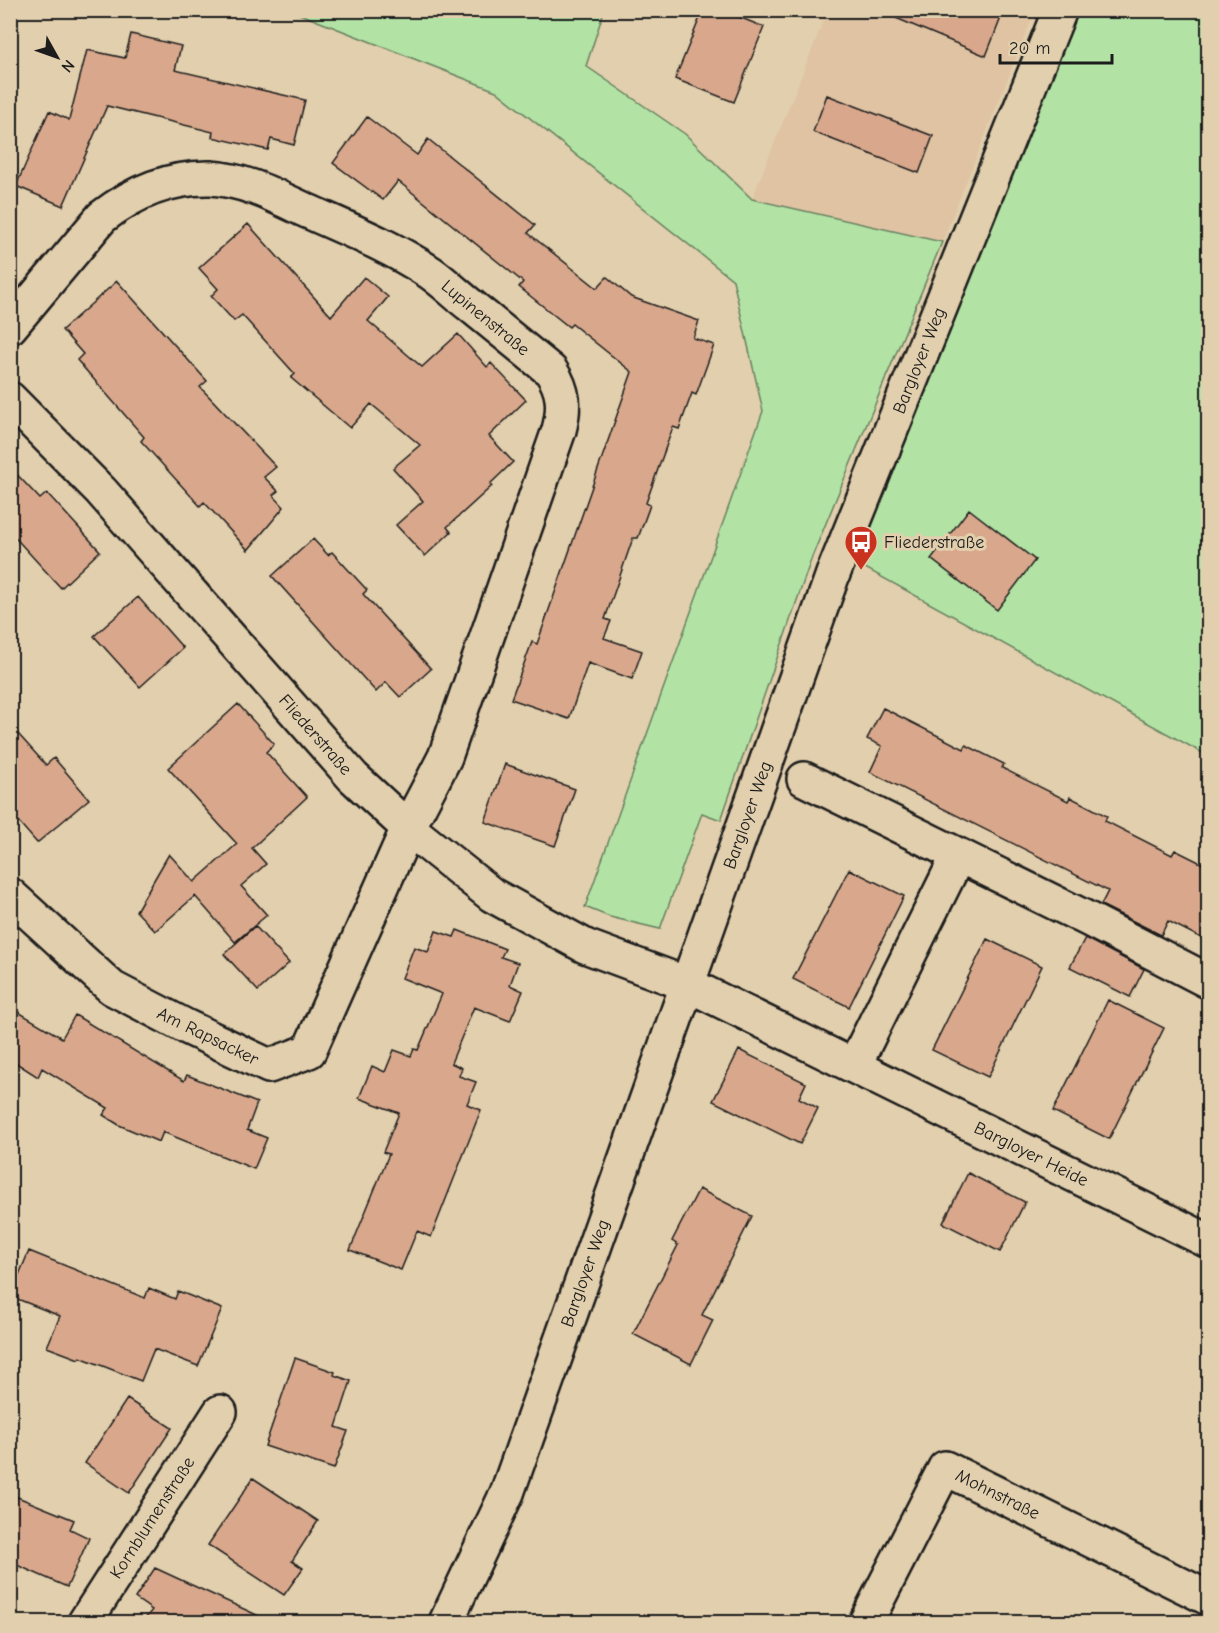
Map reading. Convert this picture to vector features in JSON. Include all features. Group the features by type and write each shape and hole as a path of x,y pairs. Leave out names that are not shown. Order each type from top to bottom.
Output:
{"street":[{"name":"Bargloyer Weg","path":"446,1623 507,1493 832,574 1060,10"},
{"name":"Lupinenstraße","path":"10,327 102,217 121,202 164,183 212,178 260,189 370,239 421,268 551,371 564,398 564,414 560,430 445,757 408,828"},
{"name":"Fliederstraße","path":"10,399 101,490 353,777 408,828 492,895 585,946 687,984"},
{"path":"804,779 1209,981"},
{"name":"Am Rapsacker","path":"10,895 112,988 268,1066 309,1051 408,828"},
{"path":"854,1066 958,856"},
{"name":"Bargloyer Heide","path":"687,984 1209,1241"},
{"name":"Kornblumenstraße","path":"85,1623 220,1412"},
{"name":"Mohnstraße","path":"866,1623 945,1468 1209,1598"}],"shaded area":[{"path":"801,11 1035,11 942,242 752,199 824,20"}],"green space":[{"path":"292,11 604,11 586,66 685,134 752,199 942,242 812,557 721,820 702,813 660,929 610,917 585,907 763,411 733,280 496,91"},
{"path":"1079,11 1208,11 1208,756 856,563"}],"building":[{"path":"703,10 721,10 764,27 734,102 675,79"},
{"path":"877,10 1004,10 986,56"},
{"path":"131,34 181,46 175,70 305,100 294,145 271,139 268,150 212,137 213,132 107,106 63,206 16,186 49,111 69,120 87,50 125,58"},
{"path":"827,95 933,136 919,173 813,132"},
{"path":"367,117 417,155 428,139 535,225 528,233 597,288 607,277 631,297 699,321 693,338 714,345 696,395 692,393 679,429 673,427 646,503 650,505 638,538 633,538 605,619 611,621 604,638 642,651 632,679 588,663 569,719 511,699 532,642 537,644 632,372 572,324 569,327 519,287 523,282 398,181 383,200 333,163"},
{"path":"248,224 331,316 364,277 388,297 368,321 422,367 458,334 487,367 491,363 526,400 489,436 513,462 490,484 492,486 447,527 451,532 425,556 396,525 423,501 393,468 420,445 371,404 350,428 291,378 295,374 242,315 234,321 211,296 218,289 199,268"},
{"path":"117,281 207,381 200,387 276,467 264,477 278,491 273,495 284,507 248,550 204,502 200,506 141,441 144,437 77,360 83,354 62,330"},
{"path":"10,467 40,499 47,493 100,551 61,588 10,532"},
{"path":"969,509 1035,560 997,610 931,559"},
{"path":"313,539 328,555 332,552 367,590 363,594 431,669 400,697 386,682 376,692 272,576"},
{"path":"138,597 183,648 140,687 94,636"},
{"path":"238,704 274,744 266,752 307,797 252,848 266,864 241,886 267,915 235,942 195,896 155,931 136,911 169,854 194,882 237,844 168,768"},
{"path":"883,708 964,749 966,745 1004,764 1002,768 1068,801 1070,797 1107,816 1105,821 1172,855 1175,850 1209,867 1209,942 1168,921 1161,935 1101,905 1108,891 870,772 882,746 867,739"},
{"path":"10,725 46,765 54,758 89,799 37,843 10,812"},
{"path":"505,764 575,789 555,846 485,822"},
{"path":"849,869 904,896 849,1007 793,979"},
{"path":"255,926 289,963 258,991 224,954"},
{"path":"457,930 505,949 501,957 518,963 510,985 523,991 510,1021 474,1007 451,1063 462,1068 459,1076 476,1082 467,1104 481,1110 431,1237 417,1231 401,1270 350,1250 389,1154 383,1152 399,1113 359,1098 372,1066 385,1072 394,1050 411,1056 414,1049 418,1050 442,994 402,978 414,947 428,952 436,931 454,937"},
{"path":"1085,938 1144,969 1130,997 1070,967"},
{"path":"987,939 1042,966 988,1077 932,1050"},
{"path":"1108,1000 1164,1028 1109,1139 1053,1111"},
{"path":"10,1007 62,1038 75,1015 184,1081 187,1075 257,1103 247,1130 267,1138 254,1169 163,1132 159,1142 119,1125 103,1115 108,1108 42,1068 38,1077 10,1059"},
{"path":"739,1050 806,1083 799,1098 818,1108 800,1144 713,1101"},
{"path":"968,1173 1025,1202 1000,1252 943,1223"},
{"path":"699,1189 752,1216 702,1315 713,1320 691,1364 633,1334 678,1245 672,1241"},
{"path":"29,1251 145,1298 149,1288 175,1299 178,1291 222,1309 198,1366 154,1349 141,1381 80,1357 79,1359 47,1347 60,1316 10,1296"},
{"path":"295,1358 335,1372 334,1375 351,1381 336,1427 348,1431 334,1469 265,1446"},
{"path":"127,1399 172,1428 129,1493 85,1463"},
{"path":"253,1478 318,1521 292,1561 303,1568 284,1595 208,1545"},
{"path":"10,1494 74,1520 70,1529 89,1538 67,1587 10,1562"},
{"path":"155,1568 274,1623 142,1623 152,1610 135,1598"}],"place":[{"name":"Fliederstraße","path":"861,571"}]}
